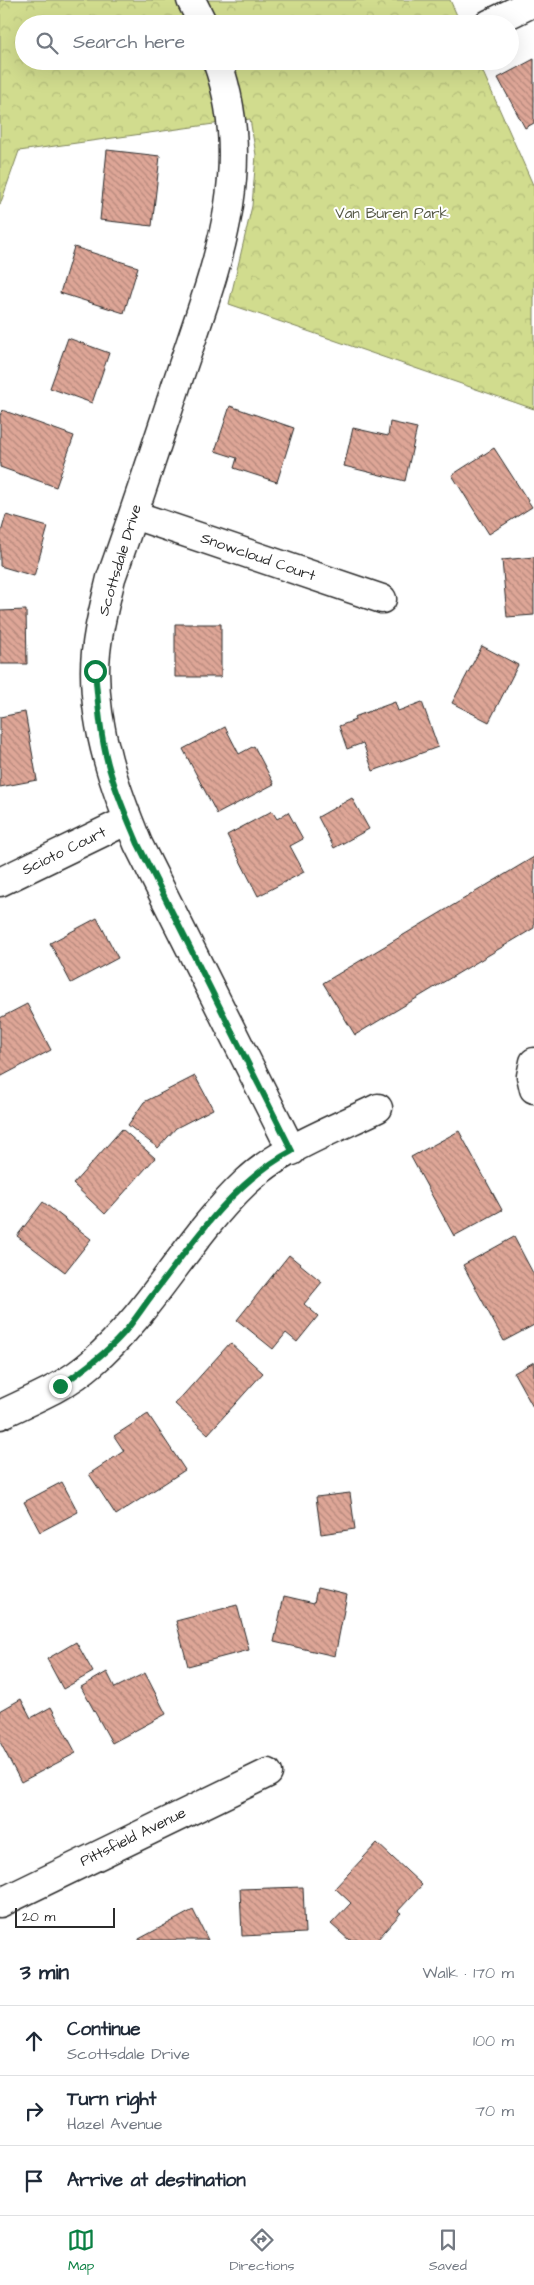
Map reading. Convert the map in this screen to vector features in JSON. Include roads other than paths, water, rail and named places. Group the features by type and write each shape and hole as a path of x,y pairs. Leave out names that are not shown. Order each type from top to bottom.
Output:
{"street":[{"path":"191,0 198,15"},
{"path":"507,15 534,2"},
{"name":"Scottsdale Drive","path":"219,70 231,113 233,174 228,215 209,293 111,578 100,624 95,671 100,724 108,764 128,820 292,1151"},
{"name":"Snowcloud Court","path":"134,515 382,599"},
{"name":"Scioto Court","path":"0,882 128,820"},
{"path":"534,1063 530,1076 534,1089"},
{"path":"0,1415 60,1386 91,1364 123,1334 214,1216 247,1182 275,1160 378,1108"},
{"name":"Pittsfield Avenue","path":"0,1903 268,1773"}],"park label":[{"name":"Van Buren Park","path":"392,213"}]}
